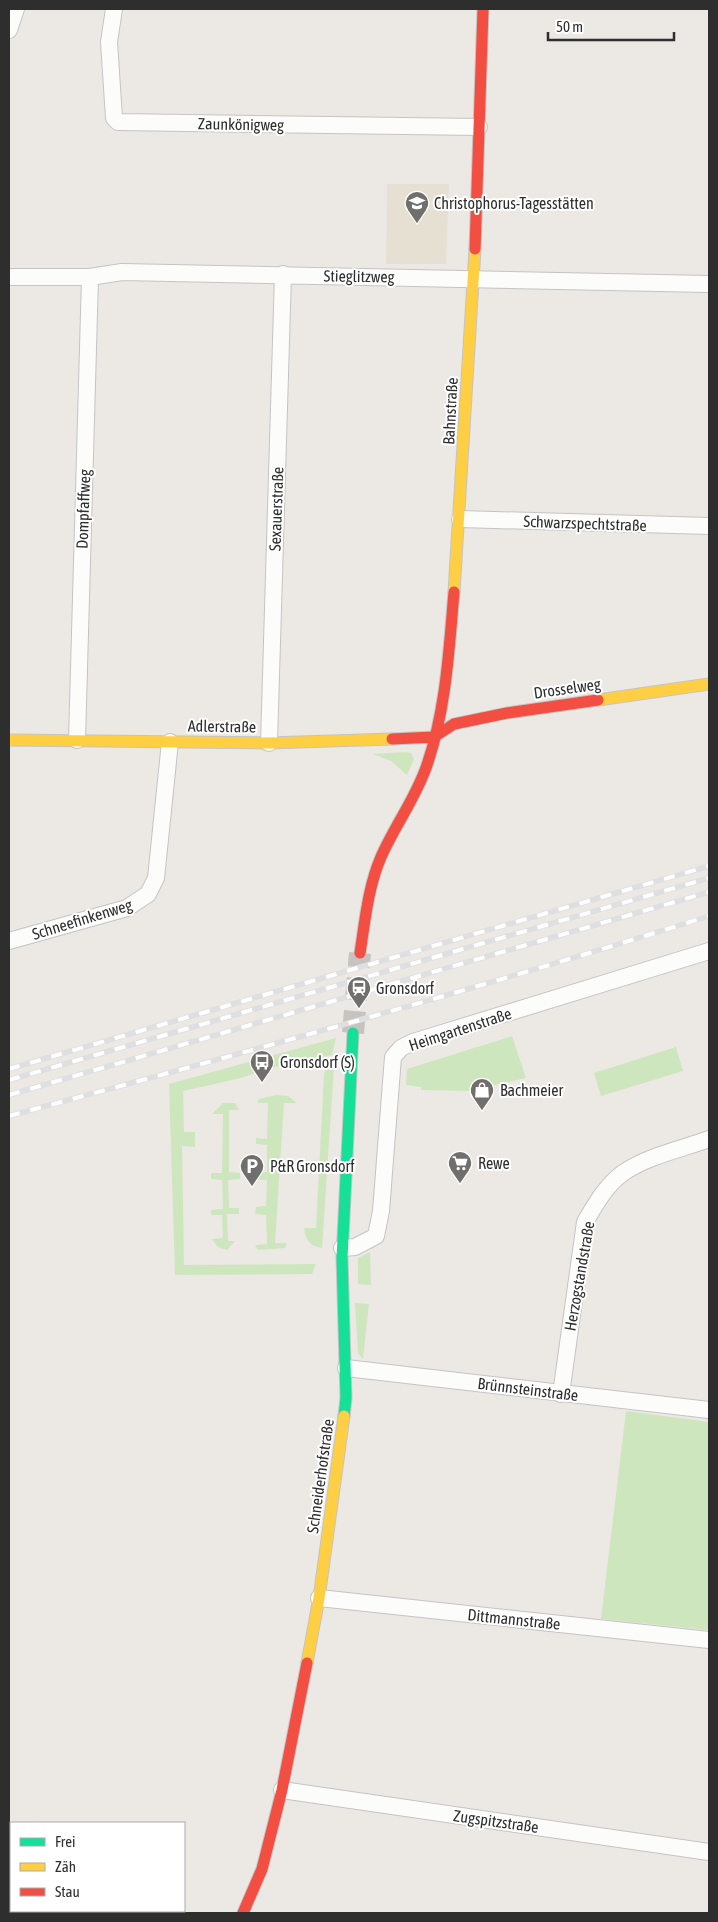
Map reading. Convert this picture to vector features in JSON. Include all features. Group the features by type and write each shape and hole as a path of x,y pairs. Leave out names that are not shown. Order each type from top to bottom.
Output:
{"street":[{"path":"9,30 16,9"},
{"name":"Zaunkönigweg","path":"114,9 109,42 114,118 118,122 479,127"},
{"name":"Bahnstraße","path":"360,953 370,891 381,857 417,792 434,737 448,659 460,519 474,278 483,9"},
{"name":"Stieglitzweg","path":"9,277 90,277 122,272 709,284"},
{"name":"Sexauerstraße","path":"269,743 283,274"},
{"name":"Dompfaffweg","path":"77,740 90,277"},
{"name":"Schwarzspechtstraße","path":"460,519 709,526"},
{"name":"Drosselweg","path":"434,737 454,724 508,714 709,684"},
{"name":"Adlerstraße","path":"9,740 269,743 434,737"},
{"name":"Schneefinkenweg","path":"9,941 127,908 148,894 156,878 170,742"},
{"name":"Heimgartenstraße","path":"342,1248 355,1247 376,1236 381,1211 393,1057 401,1048 414,1042 709,950"},
{"name":"Schneiderhofstraße","path":"243,1913 262,1869 282,1790 319,1598 345,1408 346,1368 342,1248 353,1033"},
{"name":"Herzogstandstraße","path":"561,1394 585,1222 593,1207 623,1173 640,1164 709,1139"},
{"name":"Brünnsteinstraße","path":"346,1368 709,1410"},
{"name":"Dittmannstraße","path":"319,1598 709,1640"},
{"name":"Zugspitzstraße","path":"282,1790 709,1852"}],"shaded area":[{"name":"Christophorus-Tagesstätten","path":"387,184 449,184 446,264 386,264"}],"green space":[{"path":"411,753 414,759 407,775 391,761 373,754"},
{"path":"512,1036 526,1078 469,1091 421,1090 421,1087 406,1085 407,1069"},
{"path":"336,1038 332,1055 285,1064 237,1079 183,1091 184,1132 195,1132 195,1147 182,1146 184,1265 316,1264 312,1274 175,1275 169,1084"},
{"path":"676,1047 683,1071 601,1096 594,1073"},
{"path":"334,1067 322,1248 309,1242 304,1228 316,1228 324,1075 325,1069"},
{"path":"276,1095 288,1096 297,1103 284,1103 275,1243 287,1243 285,1248 258,1250 255,1245 267,1244 266,1215 255,1214 256,1207 266,1206 267,1180 254,1179 256,1172 267,1172 267,1145 256,1144 256,1138 267,1139 268,1103 257,1103 259,1099"},
{"path":"223,1103 235,1103 239,1110 229,1110 229,1172 240,1173 240,1179 228,1180 229,1208 239,1208 239,1214 227,1214 228,1241 235,1241 227,1250 218,1247 212,1239 223,1238 222,1215 211,1215 211,1210 223,1209 222,1180 211,1179 211,1173 222,1173 223,1114 212,1114"},
{"path":"370,1252 371,1285 358,1284 358,1258"},
{"path":"355,1303 369,1304 363,1359 358,1353"},
{"path":"626,1411 709,1422 708,1630 601,1619"}],"tunnel":[{"path":"353,1033 360,953"}],"railway":[{"path":"9,1069 709,866"},
{"path":"9,1080 709,878"},
{"path":"9,1095 709,892"},
{"path":"9,1116 360,1020 709,916"}],"traffic: fast":[{"path":"344,1416 346,1398 342,1258 353,1033"}],"traffic: slow":[{"path":"454,592 475,249"},
{"path":"598,700 709,684"},
{"path":"9,740 269,743 392,739"},
{"path":"307,1663 319,1598 344,1416"}],"traffic: jam":[{"path":"475,249 483,9"},
{"path":"360,953 368,904 377,868 417,789 427,765 439,723 446,680 454,592"},
{"path":"392,739 434,737 454,724 507,713 598,700"},
{"path":"243,1913 262,1869 282,1790 307,1663"}],"place":[{"name":"Christophorus-Tagesstätten","path":"417,224"},
{"name":"Gronsdorf","path":"359,1009"},
{"name":"Gronsdorf (S)","path":"262,1083"},
{"name":"Bachmeier","path":"482,1111"},
{"name":"Rewe","path":"460,1184"},
{"name":"P&R Gronsdorf","path":"252,1187"}]}
